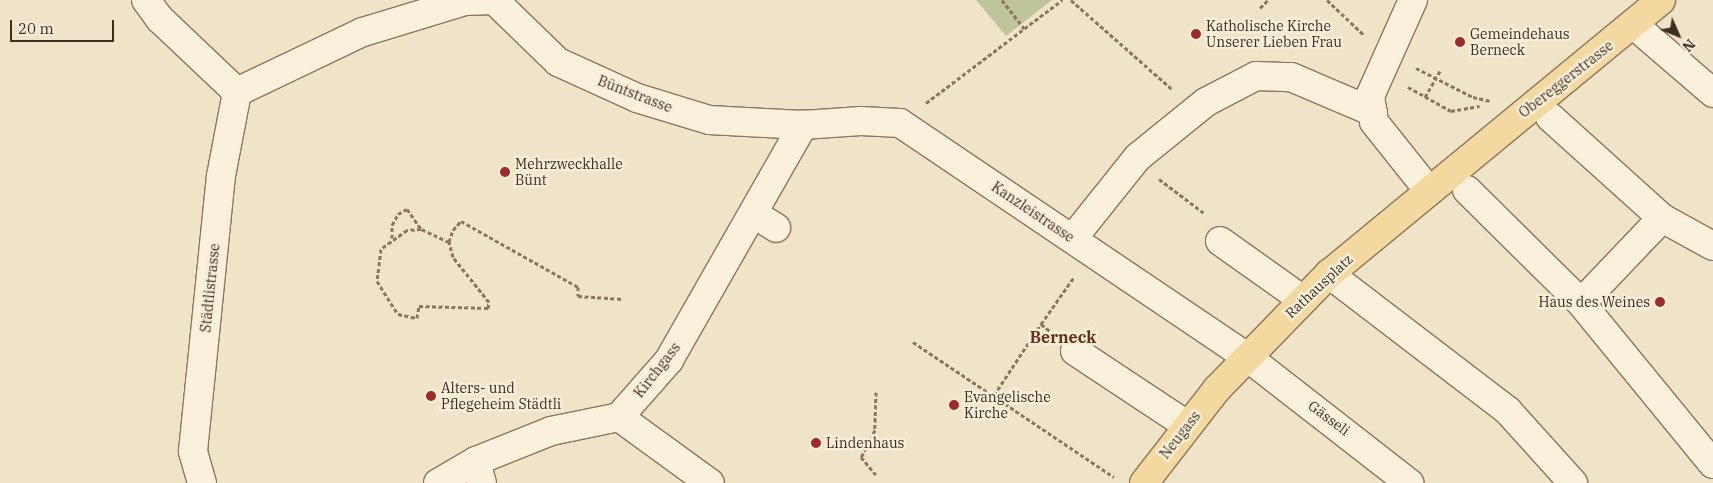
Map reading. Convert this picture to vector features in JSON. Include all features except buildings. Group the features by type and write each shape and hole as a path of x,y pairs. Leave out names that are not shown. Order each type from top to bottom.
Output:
{"main road":[{"name":"Obereggerstrasse","path":"1470,157 1634,25 1661,0"},
{"name":"Rathausplatz","path":"1217,388 1246,356 1329,274 1470,157"},
{"name":"Neugass","path":"1131,482 1187,425 1217,388"}],"street":[{"path":"146,0 160,19 237,92 363,32 465,1 494,0"},
{"name":"Büntstrasse","path":"494,0 558,62 637,98 710,120 803,125"},
{"path":"1413,0 1370,96 1374,122 1429,191"},
{"path":"1634,25 1713,93"},
{"path":"1083,245 1135,161 1196,110 1256,76 1291,77 1373,112"},
{"name":"Städtlistrasse","path":"202,483 193,451 221,176 237,92"},
{"path":"1550,117 1662,218 1713,246"},
{"path":"803,125 861,121 900,123"},
{"name":"Kanzleistrasse","path":"900,123 1246,356"},
{"name":"Kirchgass","path":"619,417 669,360 765,221 803,125"},
{"path":"1467,190 1581,303 1713,464"},
{"path":"1581,303 1662,218"},
{"path":"1220,241 1303,300"},
{"path":"1329,274 1508,412 1573,483"},
{"path":"1075,352 1187,425"},
{"name":"Gässeli","path":"1246,356 1409,483"},
{"path":"438,483 479,472 551,431 619,417 710,483"}],"path":[{"path":"1002,0 1025,29"},
{"path":"900,123 1062,0"},
{"path":"1071,0 1196,110"},
{"path":"1260,8 1268,0"},
{"path":"1327,0 1389,51 1396,81 1451,111 1493,104"},
{"path":"1416,68 1473,97"},
{"path":"1425,97 1440,71"},
{"path":"1135,161 1206,214"},
{"path":"392,238 392,225 398,214 408,209 421,229"},
{"path":"449,242 421,229 407,230 392,238 381,249 377,282 398,314 417,318 419,306 488,308 489,302 453,257 449,242 453,230 462,221 578,287 578,296 623,299"},
{"path":"994,395 1041,324 1083,245"},
{"path":"1041,324 1075,352"},
{"path":"913,342 1131,482"},
{"path":"876,392 875,430 862,457 876,475"}],"green space":[{"path":"976,0 1052,0 1006,36"}],"place":[{"name":"Katholische Kirche Unserer Lieben Frau","path":"1196,34"},
{"name":"Gemeindehaus Berneck","path":"1460,42"},
{"name":"Mehrzweckhalle Bünt","path":"505,172"},
{"name":"Haus des Weines","path":"1660,302"},
{"name":"Alters- und Pflegeheim Städtli","path":"431,396"},
{"name":"Evangelische Kirche","path":"954,405"},
{"name":"Lindenhaus","path":"816,443"}],"district":[{"name":"Berneck","path":"1063,337"}]}
